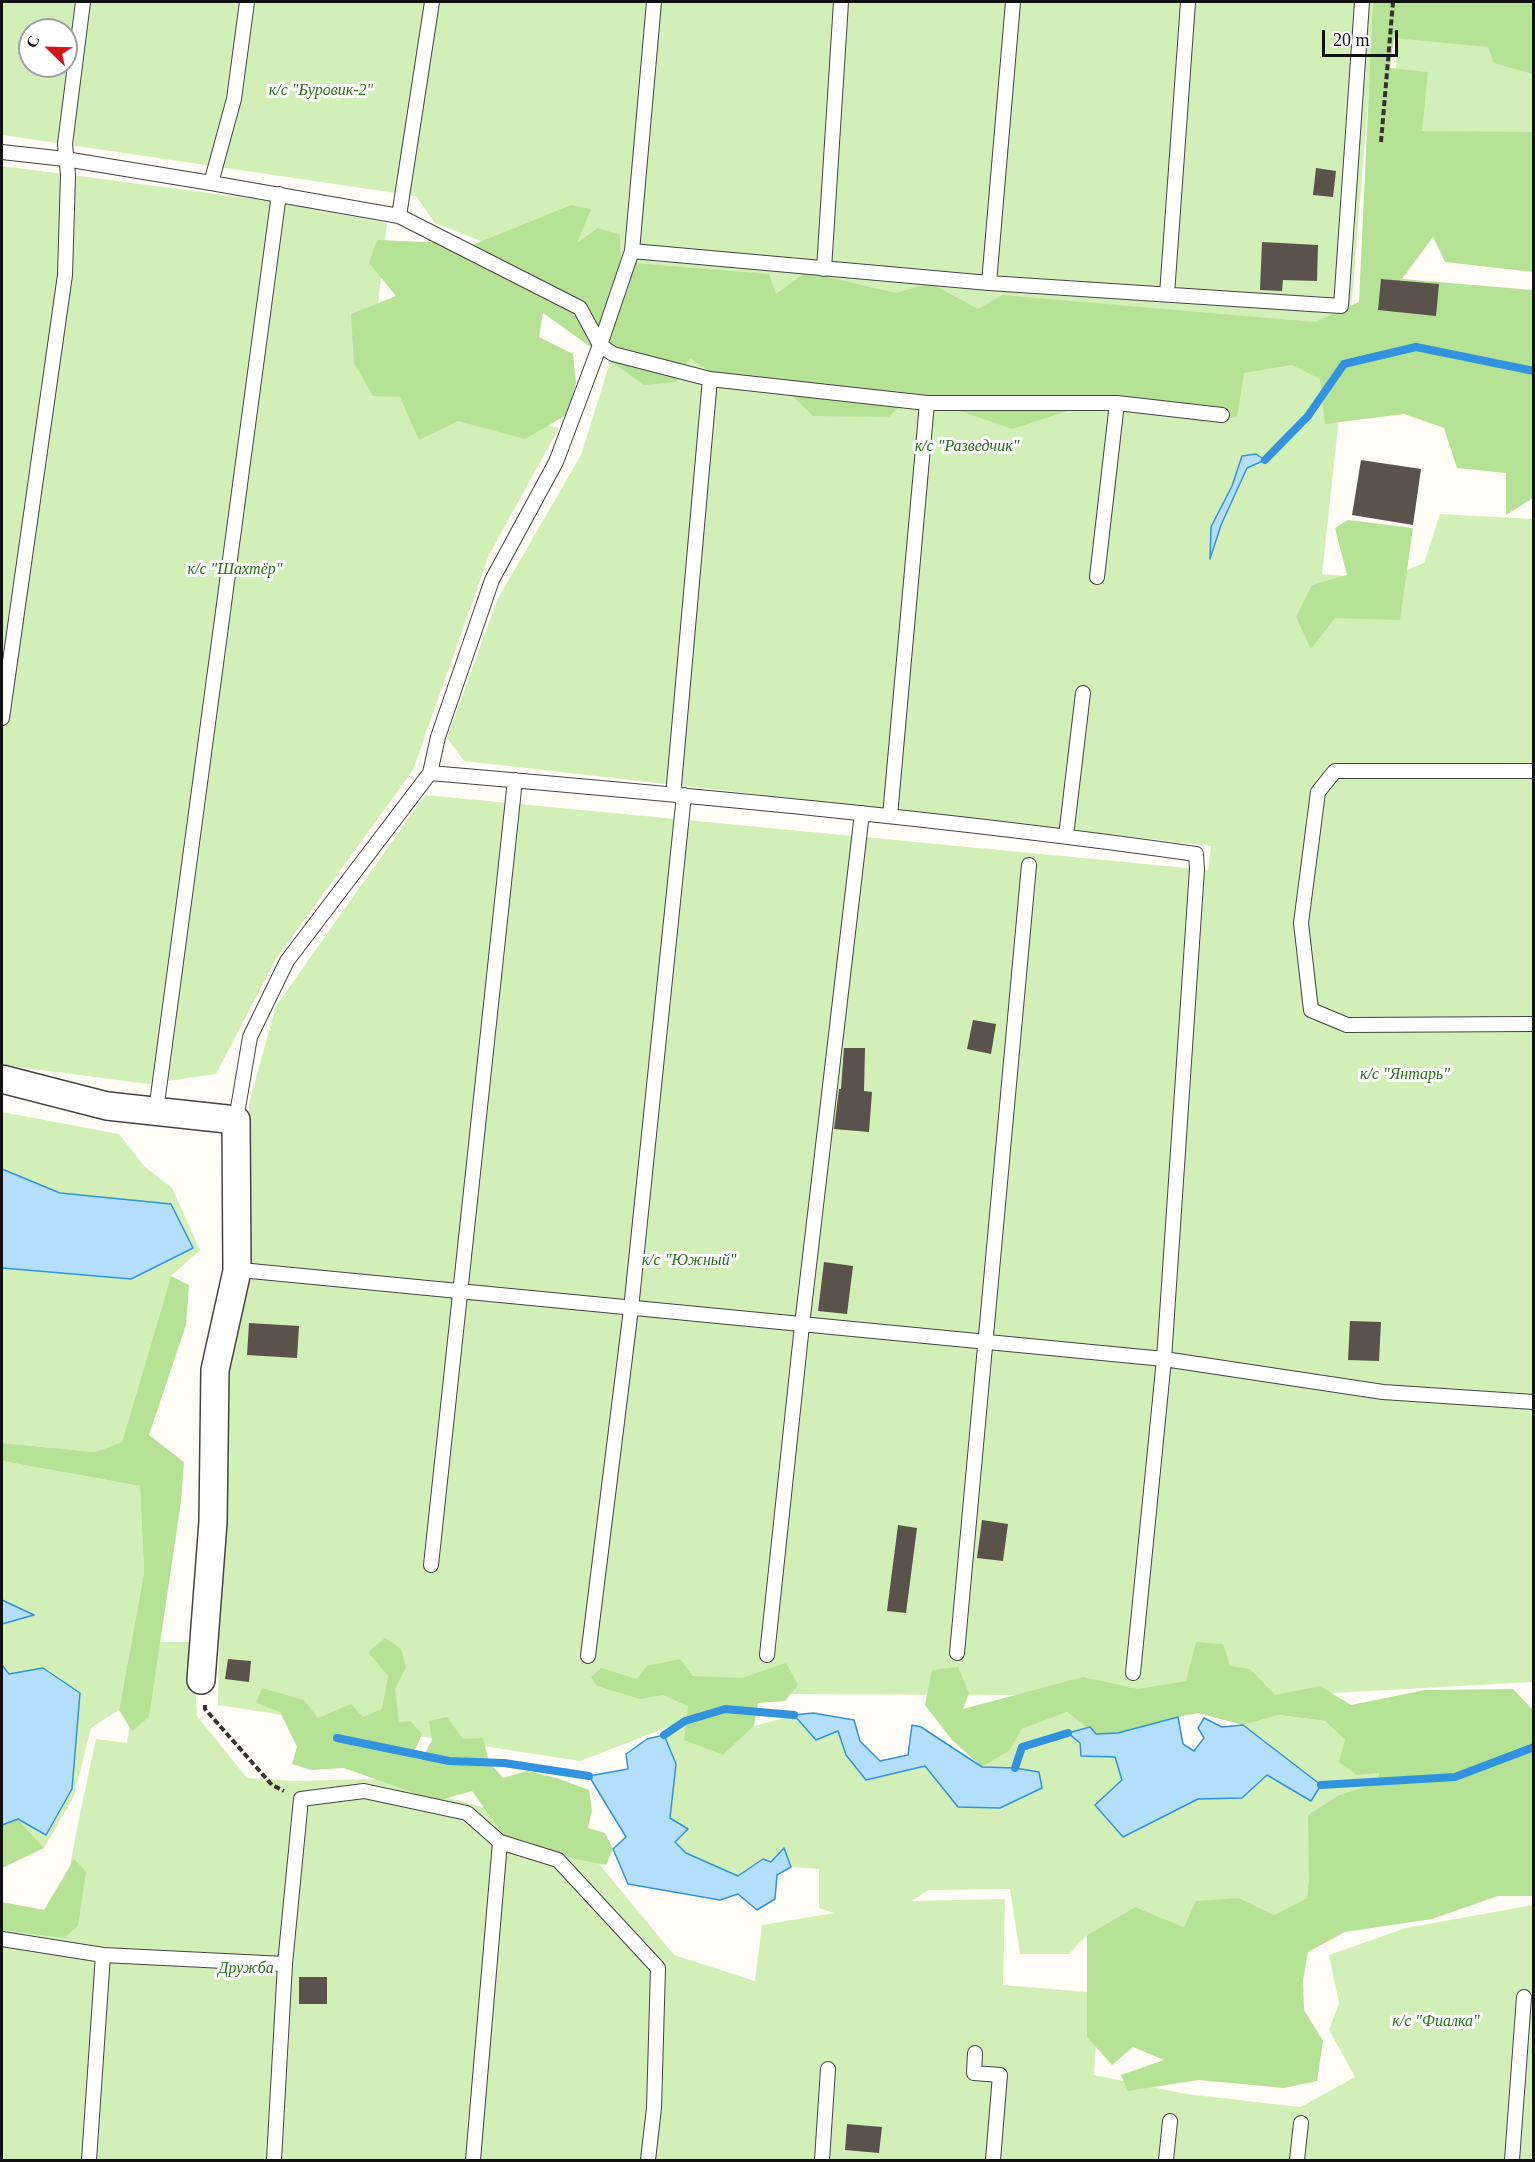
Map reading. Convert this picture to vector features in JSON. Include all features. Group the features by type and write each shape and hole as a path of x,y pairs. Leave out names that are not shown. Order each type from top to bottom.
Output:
{"street":[{"path":"2,1079 107,1106 236,1120 237,1271 215,1370 213,1522 201,1680"}],"lane":[{"path":"2,718 65,275 68,175 65,144 83,2"},
{"path":"211,183 234,99 247,2"},
{"path":"399,216 432,2"},
{"path":"236,1120 250,1037 287,961 430,773 438,737 492,580 556,462 600,345 632,251 654,2"},
{"path":"824,269 841,2"},
{"path":"989,283 1013,2"},
{"path":"1167,294 1188,2"},
{"path":"632,251 989,283 1341,306 1362,2"},
{"path":"2,152 65,159 399,216 580,308 600,345 613,354 710,379 927,403 1117,403 1222,415"},
{"path":"156,1111 279,194"},
{"path":"588,1656 631,1309 680,794 674,785 710,379"},
{"path":"890,816 927,403"},
{"path":"1097,577 1117,403"},
{"path":"1066,836 1083,693"},
{"path":"1533,771 1335,771 1318,792 1301,923 1311,1010 1347,1025 1533,1024"},
{"path":"430,773 680,794 862,813 1066,836 1196,854 1197,869 1164,1359 1133,1673"},
{"path":"431,1565 515,780"},
{"path":"766,1655 862,813"},
{"path":"957,1653 1029,865"},
{"path":"237,1271 1164,1359 1383,1392 1533,1402"},
{"path":"274,2160 285,1964 301,1799 364,1791 467,1813 500,1842 558,1860 658,1968 654,2108 648,2160"},
{"path":"473,2160 500,1842"},
{"path":"2,1939 103,1954 285,1964"},
{"path":"89,2160 103,1954"},
{"path":"1512,2160 1524,1997"},
{"path":"975,2053 974,2073 1000,2075 993,2160"},
{"path":"822,2160 828,2069"},
{"path":"1166,2160 1170,2121"},
{"path":"1297,2160 1301,2123"}],"path":[{"path":"1381,142 1393,2"},
{"path":"201,1680 205,1708 272,1785 301,1799"}],"green space":[{"path":"2,2 1376,2 1353,288 1322,574 1385,579 1424,563 1440,514 1533,519 1533,1682 1278,1696 754,1694 723,1755 754,1726 794,1715 820,1738 838,1731 846,1755 866,1780 925,1766 958,1807 1015,1768 982,1767 1009,1751 1022,1729 1067,1712 1090,1727 1069,1733 1115,1757 1122,1780 1123,1837 1198,1799 1242,1798 1267,1775 1321,1785 1243,1725 1279,1715 1325,1721 1379,1772 1379,1782 1339,1795 1309,1874 1307,1898 1274,1915 1239,1898 1184,1927 1135,1907 1087,1935 1069,1954 1020,1954 1010,1889 928,1890 912,1901 1005,1899 1003,1985 1099,1993 1094,2075 1186,2094 1301,2107 1355,2077 1329,2030 1339,2003 1329,1955 1406,1928 1533,1905 1533,2160 2,2160 2,1917 59,1925 96,1739 127,1743 142,1642 193,1642 197,1716 247,1778 293,1781 378,1779 572,1831 674,1955 755,1981 762,1925 834,1913 819,1908 819,1869 791,1867 784,1849 771,1862 763,1859 738,1877 686,1853 675,1842 670,1818 676,1764 664,1735 684,1721 580,1761 218,1705 224,1368 245,1232 249,1103 276,1006 425,795 1208,870 1211,846 464,761 447,738 497,600 581,455 637,276 516,255 435,223 416,196 2,135"},
{"path":"1373,2 1533,2 1533,74 1494,63 1488,47 1394,38 1390,68 1428,72 1422,131 1533,132 1533,272 1445,262 1433,237 1402,279 1533,290 1533,498 1506,515 1506,473 1457,468 1444,428 1404,414 1325,424 1320,379 1292,365 1244,373 1237,417 1202,422 1117,395 1012,429 912,394 889,417 813,416 776,380 737,390 690,358 676,382 644,385 543,313 539,337 573,354 576,383 568,414 525,439 458,421 419,440 400,397 373,396 354,363 351,314 396,296 369,263 377,240 475,244 571,205 591,209 577,243 598,228 620,235 621,262 769,274 776,294 806,272 896,293 930,283 978,309 1002,295 1315,322 1359,302"},
{"path":"1401,2 1533,2 1533,134 1391,130"},
{"name":"к/с \"Шахтёр\"","path":"2,166 278,202 387,223 370,377 559,428 489,555 413,770 276,959 216,1074 148,1084 2,1065"},
{"path":"1348,520 1413,528 1400,620 1335,618 1311,649 1296,617 1312,585 1347,575 1335,528"},
{"path":"2,1112 119,1134 144,1166 172,1188 200,1250 171,1276 122,1442 95,1452 2,1443 2,1271 3,1268 131,1279 171,1204 60,1193 2,1169"},
{"path":"171,1276 189,1285 186,1325 149,1435 184,1462 181,1502 149,1717 132,1731 119,1710 144,1573 140,1486 2,1461 2,1443 95,1452 122,1442"},
{"path":"2,1461 140,1486 144,1573 119,1710 91,1728 74,1796 44,1848 2,1853 2,1825 17,1819 46,1834 72,1789 43,1668 9,1674 2,1665 2,1624 33,1615 2,1600"},
{"path":"385,1638 401,1649 406,1667 395,1689 399,1722 410,1721 422,1734 412,1757 421,1760 432,1740 429,1721 447,1717 463,1739 483,1738 489,1762 503,1778 527,1771 557,1778 589,1790 592,1810 588,1828 605,1833 613,1849 606,1865 571,1858 505,1837 472,1791 437,1801 344,1768 311,1770 292,1764 297,1747 280,1712 256,1703 262,1688 304,1700 318,1718 351,1704 363,1717 382,1709 388,1676 368,1652"},
{"path":"1196,1642 1223,1644 1230,1666 1250,1669 1275,1695 1320,1686 1351,1705 1425,1690 1513,1689 1533,1710 1533,1896 1498,1896 1432,1919 1345,1932 1308,1952 1303,1980 1304,2010 1323,2041 1317,2081 1284,2088 1199,2080 1128,2091 1121,2075 1164,2060 1133,2047 1112,2065 1087,2037 1087,1935 1135,1907 1184,1927 1196,1901 1239,1898 1274,1915 1307,1898 1308,1815 1339,1795 1379,1782 1379,1773 1357,1775 1339,1762 1345,1740 1325,1721 1279,1715 1243,1725 1198,1713 1118,1733 1096,1734 1067,1712 1022,1729 1009,1751 982,1767 952,1740 925,1705 932,1670 958,1667 969,1693 963,1709 1083,1677 1138,1689 1186,1681"},
{"path":"680,1659 693,1676 742,1678 786,1663 798,1685 785,1701 758,1703 754,1726 723,1755 684,1740 688,1706 663,1695 640,1699 597,1686 591,1677 601,1668 637,1679 647,1666"},
{"path":"17,1819 44,1848 2,1868 2,1825"},
{"path":"74,1859 86,1872 78,1926 64,1938 2,1930 2,1902 44,1910"}],"water":[{"path":"1256,454 1265,460 1247,468 1221,525 1210,559 1211,527 1232,486 1242,456"},
{"path":"2,1169 60,1193 171,1204 193,1248 131,1279 3,1268 2,1271"},
{"path":"2,1600 34,1615 2,1624"},
{"path":"2,1665 9,1674 43,1668 80,1693 72,1789 46,1835 18,1819 2,1825"},
{"path":"813,1713 854,1720 860,1741 880,1761 908,1755 912,1725 921,1727 982,1767 1015,1768 1039,1772 1042,1788 1000,1808 958,1807 925,1766 866,1780 846,1755 838,1731 816,1740 794,1715"},
{"path":"1178,1717 1183,1744 1194,1751 1204,1738 1198,1728 1204,1718 1222,1727 1243,1725 1321,1785 1311,1801 1267,1775 1242,1798 1198,1799 1123,1837 1095,1805 1122,1780 1115,1757 1081,1756 1080,1743 1068,1733 1090,1727 1096,1734 1118,1733"},
{"path":"664,1735 676,1764 670,1818 688,1829 675,1842 686,1853 738,1876 763,1859 771,1862 784,1848 791,1867 777,1875 775,1899 757,1910 738,1894 720,1900 628,1884 613,1849 626,1837 589,1776 628,1769 626,1754 647,1739"}],"building":[{"path":"1316,168 1336,171 1333,197 1313,195"},
{"path":"1262,242 1318,245 1317,281 1283,280 1282,291 1260,290"},
{"path":"1381,279 1439,284 1436,316 1378,310"},
{"path":"1361,460 1421,469 1413,525 1352,515"},
{"path":"973,1020 996,1024 991,1054 967,1049"},
{"path":"844,1048 865,1048 864,1091 872,1092 869,1132 834,1129 839,1089 841,1089"},
{"path":"824,1262 853,1266 847,1314 818,1311"},
{"path":"1350,1321 1381,1322 1379,1361 1348,1360"},
{"path":"249,1323 299,1326 297,1358 247,1355"},
{"path":"982,1520 1008,1524 1003,1561 977,1558"},
{"path":"898,1525 917,1528 906,1613 887,1611"},
{"path":"228,1659 251,1661 249,1682 225,1679"},
{"path":"299,1977 327,1977 327,2004 299,2004"},
{"path":"847,2124 882,2127 879,2153 845,2150"}],"waterway":[{"path":"1265,460 1308,416 1344,364 1416,347 1534,371"},
{"path":"664,1735 685,1721 725,1709 794,1715"},
{"path":"1015,1768 1022,1747 1068,1733"},
{"path":"337,1738 449,1761 504,1763 589,1776"},
{"path":"1321,1785 1455,1777 1534,1747"}],"park label":[{"name":"к/с \"Буровик-2\"","path":"321,91"},
{"name":"к/с \"Разведчик\"","path":"967,447"},
{"name":"к/с \"Янтарь\"","path":"1405,1075"},
{"name":"к/с \"Южный\"","path":"689,1261"},
{"name":"Дружба","path":"246,1969"},
{"name":"к/с \"Фиалка\"","path":"1436,2022"}]}
